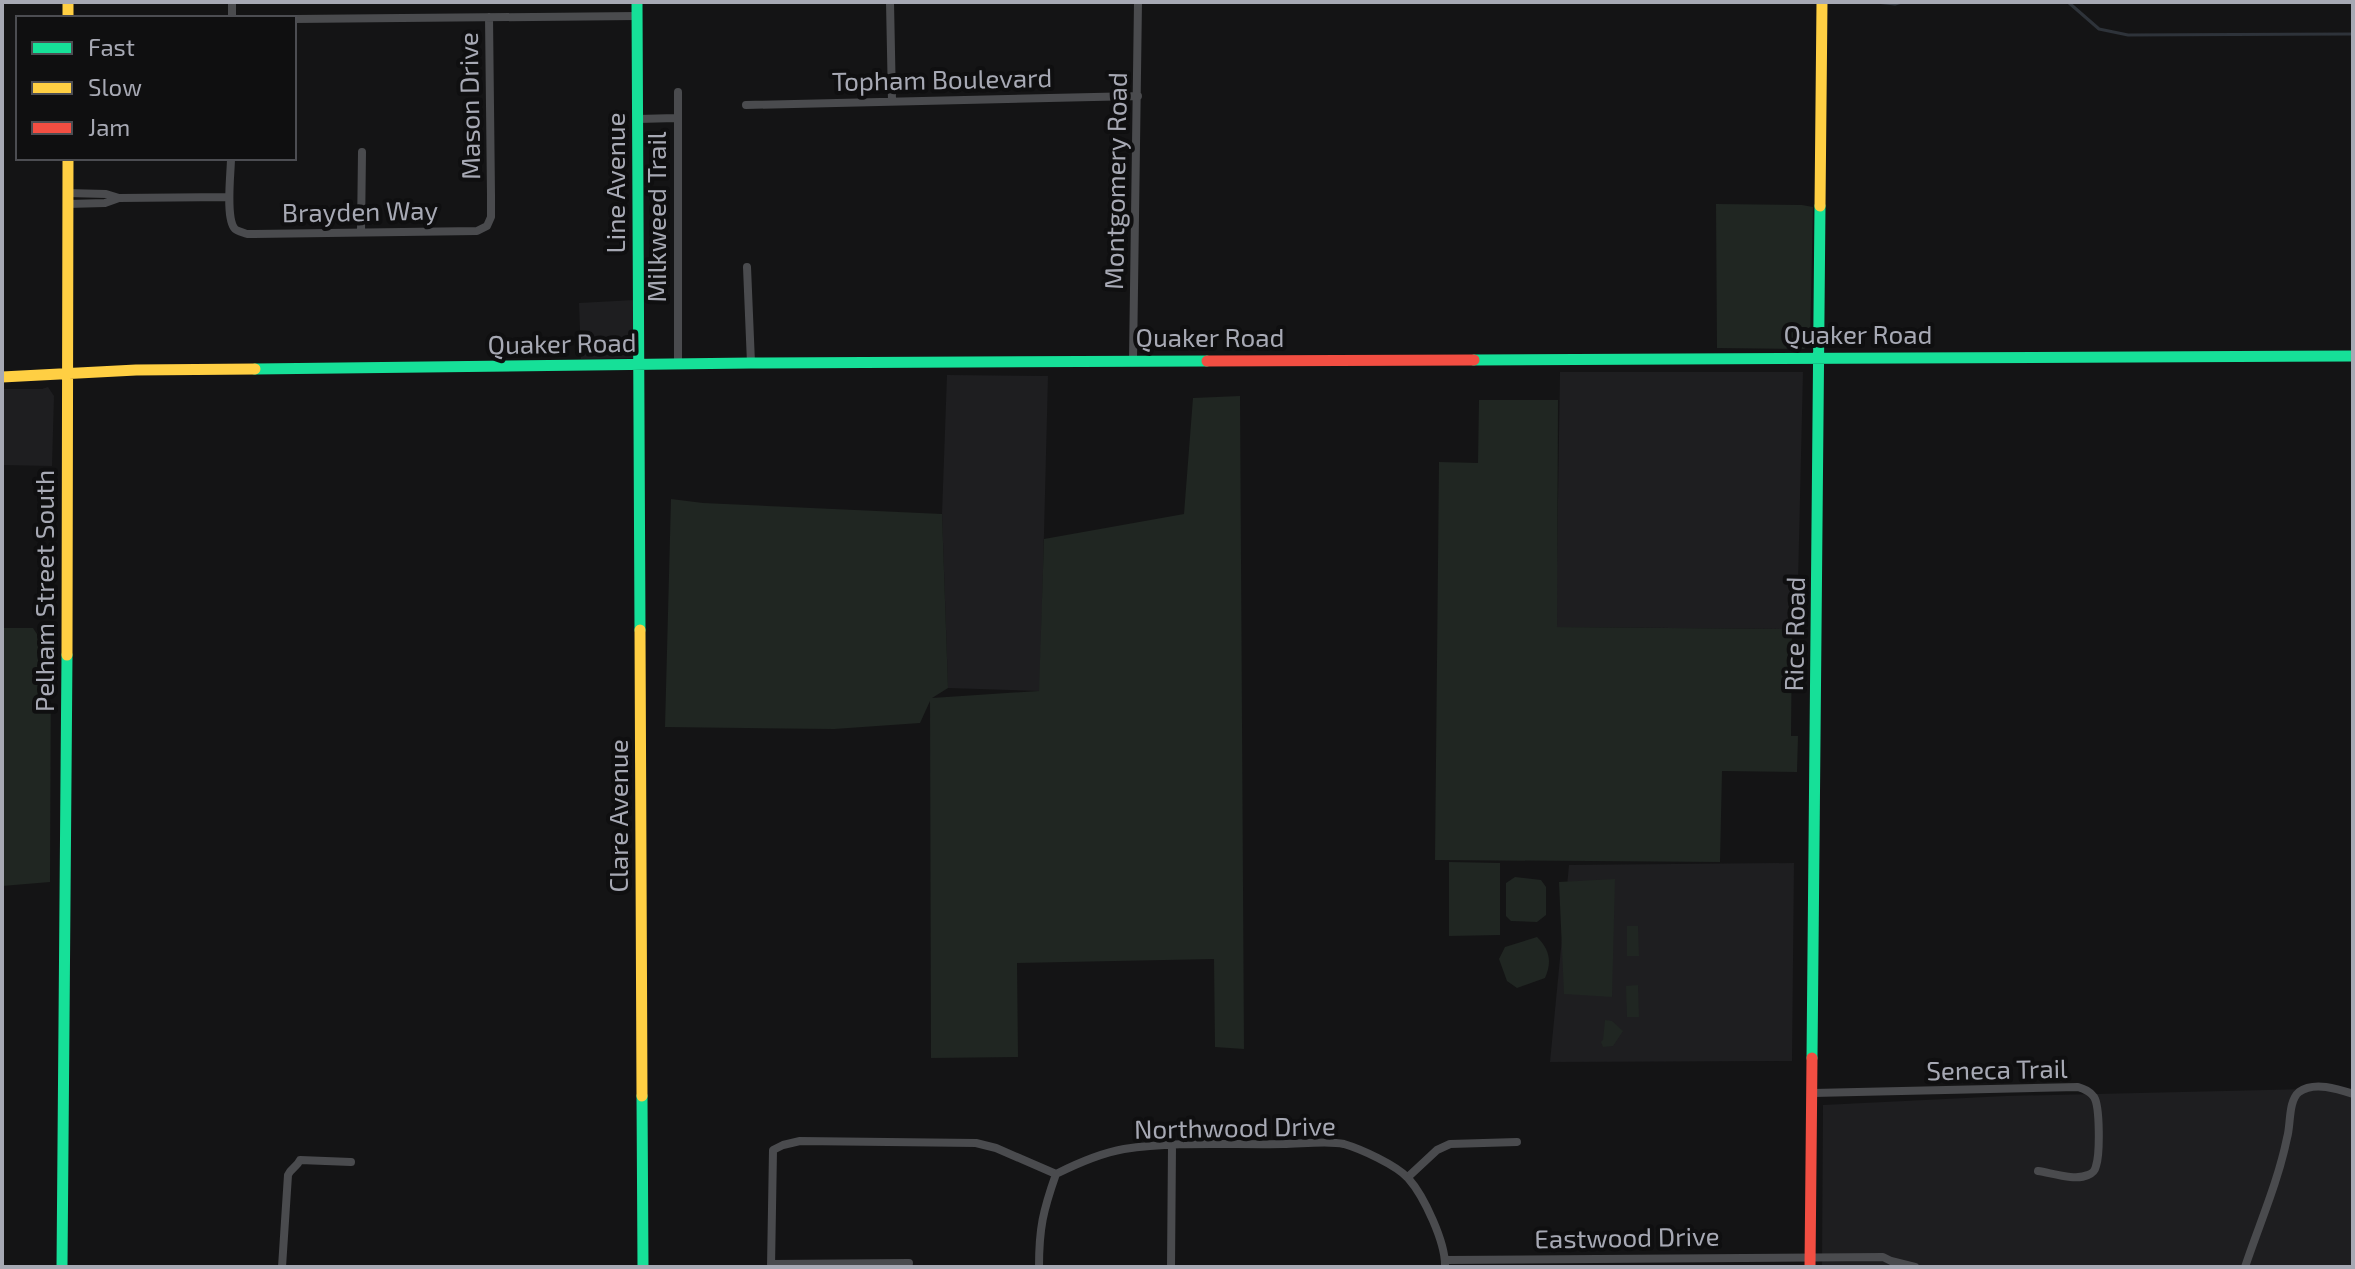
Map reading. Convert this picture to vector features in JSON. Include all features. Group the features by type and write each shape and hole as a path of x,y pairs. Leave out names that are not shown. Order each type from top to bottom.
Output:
{"street":[{"name":"Line Avenue","path":"637,2 639,365"},
{"path":"890,2 892,101"},
{"name":"Montgomery Road","path":"1133,360 1138,2"},
{"name":"Rice Road","path":"1810,1262 1822,2"},
{"path":"296,19 637,16"},
{"name":"Mason Drive","path":"489,17 491,195"},
{"name":"Milkweed Trail","path":"678,92 678,364"},
{"name":"Topham Boulevard","path":"746,105 1138,96"},
{"name":"Milkweed Trail","path":"638,119 676,118"},
{"path":"361,232 362,152"},
{"name":"Pelham Street South","path":"62,1267 68,160"},
{"path":"67,198 105,203 119,198 229,197 231,160"},
{"name":"Brayden Way","path":"229,197 231,222 236,230 247,234 477,231 487,226 491,217 491,195"},
{"path":"747,267 751,363"},
{"name":"Quaker Road","path":"2,377 136,370 751,363 2353,356"},
{"name":"Clare Avenue","path":"639,365 643,1267"},
{"name":"Seneca Trail","path":"1813,1093 2078,1087 2088,1091 2098,1106 2097,1166 2086,1176 2077,1177 2038,1171"},
{"path":"2245,1267 2287,1139 2294,1098 2301,1091 2314,1087 2353,1094"},
{"path":"909,1263 771,1266 773,1150 800,1141 976,1143 996,1148 1056,1174 1042,1213 1039,1267"},
{"path":"1408,1177 1437,1150 1450,1144 1517,1142"},
{"name":"Northwood Drive","path":"1056,1174 1122,1149 1342,1144 1390,1164 1408,1177 1428,1211 1445,1263"},
{"path":"1171,1267 1172,1146"},
{"path":"282,1267 288,1175 291,1169 300,1160 351,1162"},
{"name":"Eastwood Drive","path":"1445,1263 1810,1262 1883,1257 1915,1267"}],"shaded area":[{"path":"1716,204 1813,207 1810,344 1804,349 1717,348"},
{"path":"634,300 635,358 581,359 579,303"},
{"path":"1560,372 1803,372 1797,625 1792,629 1556,627"},
{"path":"947,375 1048,376 1040,691 948,688 942,514"},
{"path":"48,387 54,396 52,466 2,465 2,389"},
{"path":"1240,396 1244,1049 1215,1047 1214,959 1017,963 1018,1057 931,1058 930,701 920,723 834,729 665,727 671,499 942,514 948,688 932,698 1039,691 1044,539 1184,514 1193,398"},
{"path":"1479,400 1558,400 1557,627 1792,629 1791,736 1798,736 1797,772 1722,771 1720,862 1435,860 1439,462 1478,463"},
{"path":"2,628 33,628 51,656 50,882 2,886"},
{"path":"1449,862 1500,863 1500,935 1449,936"},
{"path":"1794,863 1792,1061 1550,1062 1569,865"},
{"path":"1515,877 1541,880 1546,887 1546,915 1537,922 1511,921 1506,916 1506,883"},
{"path":"1615,879 1612,997 1564,994 1559,882"},
{"path":"1627,926 1638,926 1639,956 1627,956"},
{"path":"1537,937 1548,956 1549,967 1545,978 1517,988 1507,981 1499,959 1505,947"},
{"path":"1638,985 1639,1017 1627,1017 1626,986"},
{"path":"1605,1020 1612,1021 1623,1031 1613,1046 1603,1047 1601,1042"},
{"path":"2353,1088 2353,1267 1822,1267 1823,1105 2006,1096"}],"waterway":[{"path":"1876,2 1902,2"},
{"path":"2068,2 2099,29 2128,35 2353,34"}],"traffic: fast":[{"path":"637,2 640,630"},
{"path":"1812,1058 1820,206"},
{"path":"1474,360 2353,356"},
{"path":"255,369 1207,361"},
{"path":"62,1267 67,655"},
{"path":"642,1096 643,1267"}],"traffic: slow":[{"path":"68,2 68,16"},
{"path":"1820,206 1822,2"},
{"path":"67,655 68,160"},
{"path":"2,377 136,370 255,369"},
{"path":"640,630 642,1096"}],"traffic: jam":[{"path":"1207,361 1474,360"},
{"path":"1810,1267 1812,1058"}]}
